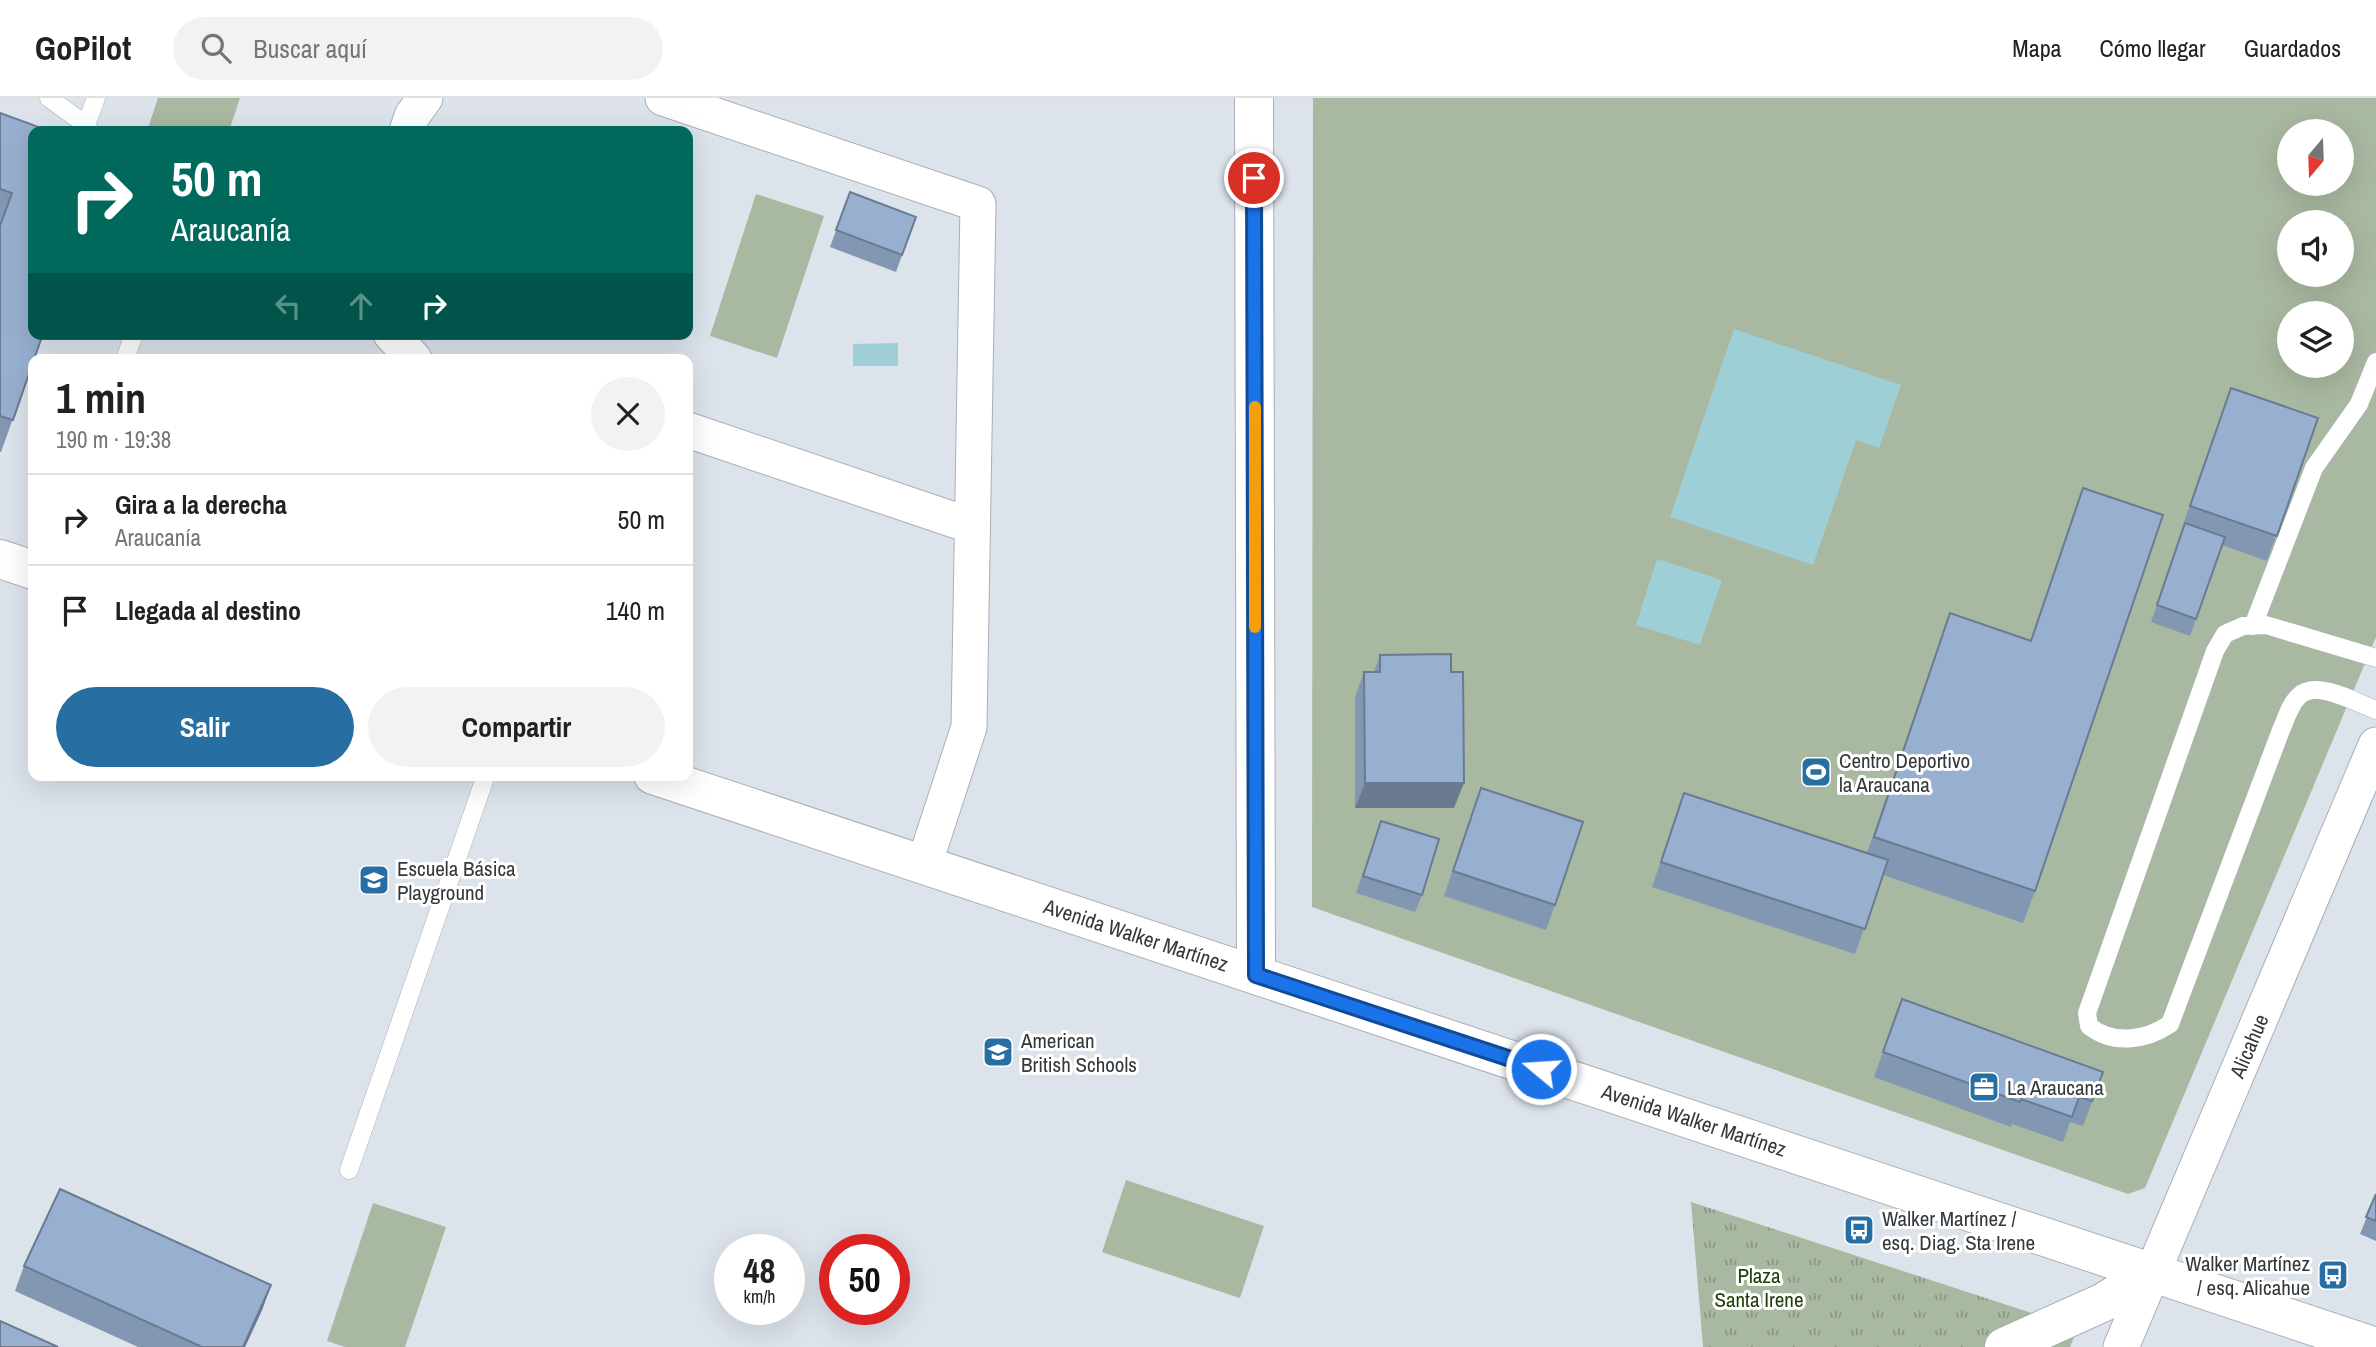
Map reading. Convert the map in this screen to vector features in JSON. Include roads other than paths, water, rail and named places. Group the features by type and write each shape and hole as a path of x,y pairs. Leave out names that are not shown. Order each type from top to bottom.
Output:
{"main road":[{"path":"1254,98 1256,975"},
{"path":"0,559 28,568"},
{"name":"Avenida Walker Martínez","path":"671,781 2376,1347"},
{"path":"2004,1347 2104,1302 2153,1271"}],"street":[{"path":"409,126 412,116 425,98"},
{"path":"663,98 978,204 969,727 924,865"},
{"path":"397,340 409,354"},
{"path":"693,432 972,526"},
{"name":"Alicahue","path":"2121,1347 2376,746"}],"lane":[{"path":"49,98 85,126"},
{"path":"89,126 96,98"},
{"path":"2253,626 2314,468 2359,404 2376,362"},
{"path":"2376,658 2266,625 2243,626 2225,634 2215,652 2087,1013 2089,1026 2098,1033 2118,1039 2155,1034 2170,1024 2281,730 2298,696 2307,690 2326,690 2376,710"},
{"path":"349,1170 484,781"}],"water":[{"path":"1734,329 1901,385 1879,448 1856,440 1813,565 1670,517"},
{"path":"898,343 898,366 853,366 853,344"},
{"path":"1657,559 1722,580 1700,645 1636,625"}],"place":[{"name":"Centro Deportivo la Araucana","path":"1816,772"},
{"name":"Escuela Básica Playground","path":"374,880"},
{"name":"American British Schools","path":"998,1052"},
{"name":"La Araucana","path":"1984,1087"},
{"name":"Walker Martínez / esq. Diag. Sta Irene","path":"1859,1230"},
{"name":"Walker Martínez / esq. Alicahue","path":"2333,1275"}],"park label":[{"name":"Plaza Santa Irene","path":"1759,1287"}]}
